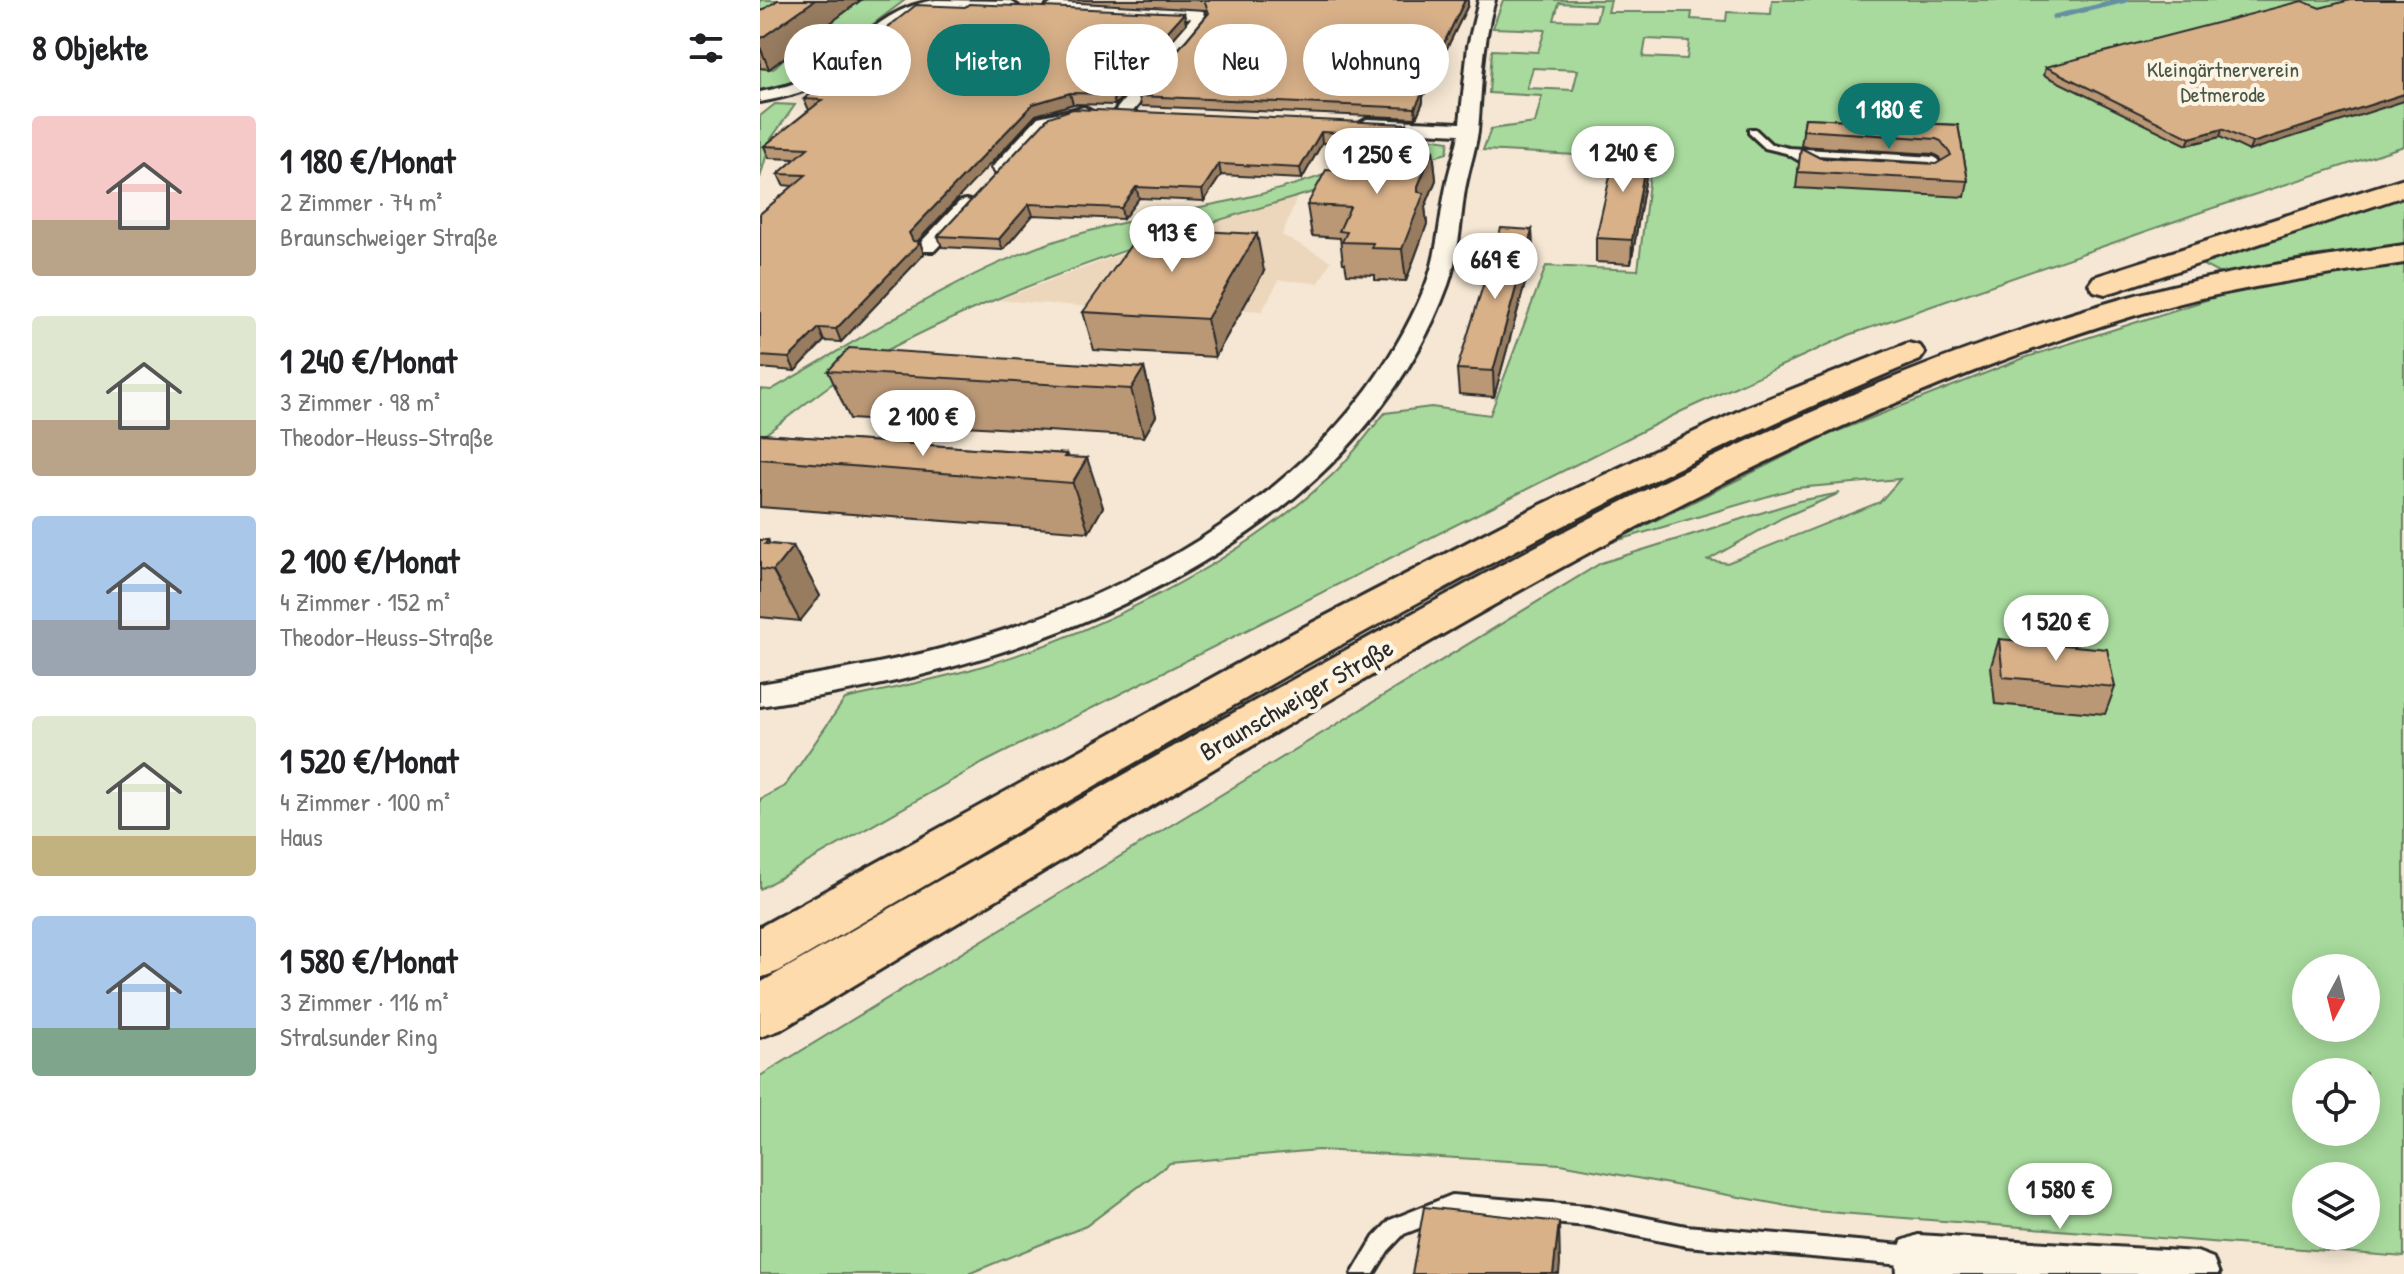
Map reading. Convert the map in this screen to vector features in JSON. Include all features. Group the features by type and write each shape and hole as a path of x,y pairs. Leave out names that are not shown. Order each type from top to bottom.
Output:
{"highway":[{"path":"1830,400 1972,329 2404,187"},
{"path":"1830,400 1987,354 2155,298 2268,273 2404,254"},
{"name":"Braunschweiger Straße","path":"760,954 1460,562 1663,459 1830,400"},
{"name":"Braunschweiger Straße","path":"760,1012 1492,586 1701,477 1830,400"}],"street":[{"path":"760,695 855,679 968,652 1078,612 1184,560 1268,505 1321,461 1367,405 1418,327 1438,282 1469,129 1477,41 1487,0"},
{"path":"760,97 810,86 896,19 921,6 949,4 1197,14 1200,21 1123,112"},
{"path":"940,248 927,247 1044,121 1074,112 1149,113"},
{"path":"1350,123 1469,129"},
{"path":"1918,1266 2197,1274"}],"lane":[{"path":"1752,131 1768,146 1789,151 1927,159 1937,163 1940,170 1933,174 1919,173"},
{"path":"1789,151 1811,166 1832,169"},
{"path":"1362,1274 1381,1244 1397,1227 1452,1205 1588,1216 1686,1236 1918,1266"}],"shaded area":[{"path":"1297,197 1282,235 1331,261 1319,283 1279,280 1262,311 1098,301 1093,307 998,300 1186,230"}],"green space":[{"path":"760,0 905,0 873,24 784,24 784,54 760,56"},
{"path":"1503,0 1611,0 1608,12 1692,12 1691,19 1726,21 1727,12 1771,14 1772,0 2404,0 2404,146 2207,210 1849,335 1682,411 983,763 760,889 760,799 785,786 845,699 1016,656 1112,617 1160,593 1252,539 1293,509 1337,470 1385,413 1431,407 1490,415 1546,266 1638,270 1652,159 1483,150 1491,129 1535,123 1542,96 1489,93 1492,50 1538,52 1545,30 1493,28","holes":["1559,3 1600,5 1596,21 1554,20","1646,39 1689,41 1687,59 1643,57","1533,68 1578,70 1573,90 1527,88"]},
{"path":"784,58 784,86 760,90 760,68 773,69"},
{"path":"775,104 795,105 771,139 760,178 760,116"},
{"path":"1428,138 1449,141 1447,153 1230,217 1086,264 947,321 849,372 760,438 760,389 771,390 935,295 1003,261 1088,231 1291,186"},
{"path":"2404,197 2404,244 2312,256 2220,274 2199,263"},
{"path":"2404,262 2404,1257 2314,1250 2380,1250 2380,1162 2292,1162 2292,1248 1814,1211 1561,1164 1318,1150 1170,1163 1086,1226 968,1274 760,1274 760,1076 1601,563 1799,501 1840,493 1782,518 1708,560 1727,563 1880,502 1900,479 1796,488 1612,542 1828,435 2024,358 2244,288"}],"building":[{"path":"778,0 815,0 760,39 760,12"},
{"path":"1204,0 1465,0 1449,33 1449,24 1303,24 1303,96 1421,96 1415,108 1139,96 1178,96 1178,50 1194,31 1194,96 1287,96 1287,24 1200,24 1209,13"},
{"name":"Kleingärtnerverein Detmerode","path":"2350,0 2404,0 2404,94 2252,143 2222,129 2190,138 2046,67 2302,1 2320,8"},
{"path":"969,4 1184,13 1174,24 1066,24 1066,94 1033,104 909,233 913,241 920,242 836,329 819,328 789,358 760,356 760,214 806,175 778,174 808,148 764,146 822,100 804,99 808,96 911,96 911,24 892,24 916,5 965,7"},
{"path":"1073,109 1407,124 1401,136 1321,132 1300,168 1219,164 1202,190 1136,187 1121,208 1029,204 999,239 938,236 1049,117"},
{"path":"1805,118 1958,125 1968,181 1798,172 1801,148 1820,158 1936,164 1951,155 1936,139 1803,130"},
{"path":"1617,146 1648,148 1632,240 1596,238"},
{"path":"1372,147 1433,150 1418,186 1418,192 1424,193 1402,249 1371,248 1373,243 1342,242 1347,232 1339,231 1350,207 1307,205 1326,170 1360,172"},
{"path":"1143,228 1257,234 1207,319 1083,312"},
{"path":"1501,228 1532,230 1493,371 1457,369"},
{"path":"849,348 1144,368 1131,389 828,371"},
{"path":"760,434 1066,454 1064,457 1087,458 1072,483 760,459"},
{"path":"760,540 768,540 765,544 793,546 773,571 760,569"},
{"path":"1999,639 2107,649 2115,687 2003,677"},
{"path":"1424,1207 1559,1222 1553,1274 1412,1274"}],"waterway":[{"path":"2054,17 2126,0"}]}
